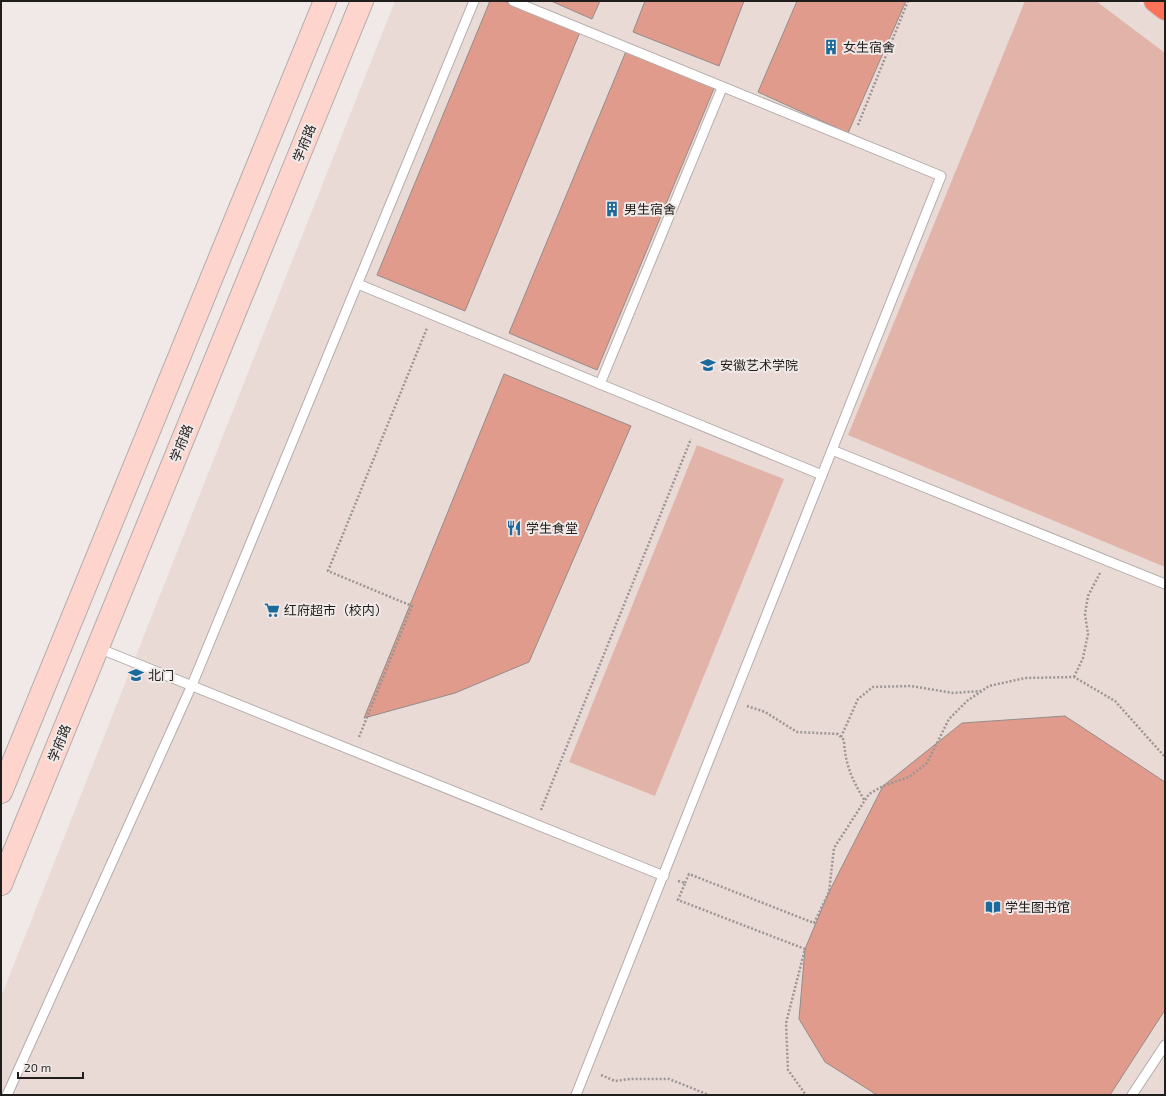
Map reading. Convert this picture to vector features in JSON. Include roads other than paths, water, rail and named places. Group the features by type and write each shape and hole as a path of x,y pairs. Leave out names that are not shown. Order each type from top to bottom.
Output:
{"highway":[{"path":"1155,1 1165,8"}],"main road":[{"path":"1,792 325,1"},
{"name":"学府路","path":"1,884 362,1"}],"lane":[{"path":"7,1095 192,685 474,1"},
{"path":"513,1 722,88 941,176 588,1069 576,1095"},
{"path":"600,384 722,88"},
{"path":"358,284 822,475"},
{"path":"832,450 1165,584"},
{"path":"98,648 664,876"},
{"path":"1132,1095 1165,1045"}],"place":[{"name":"女生宿舍","path":"831,47"},
{"name":"男生宿舍","path":"612,209"},
{"name":"安徽艺术学院","path":"708,365"},
{"name":"学生食堂","path":"514,528"},
{"name":"红府超市（校内）","path":"272,610"},
{"name":"北门","path":"136,675"},
{"name":"学生图书馆","path":"993,907"}]}
